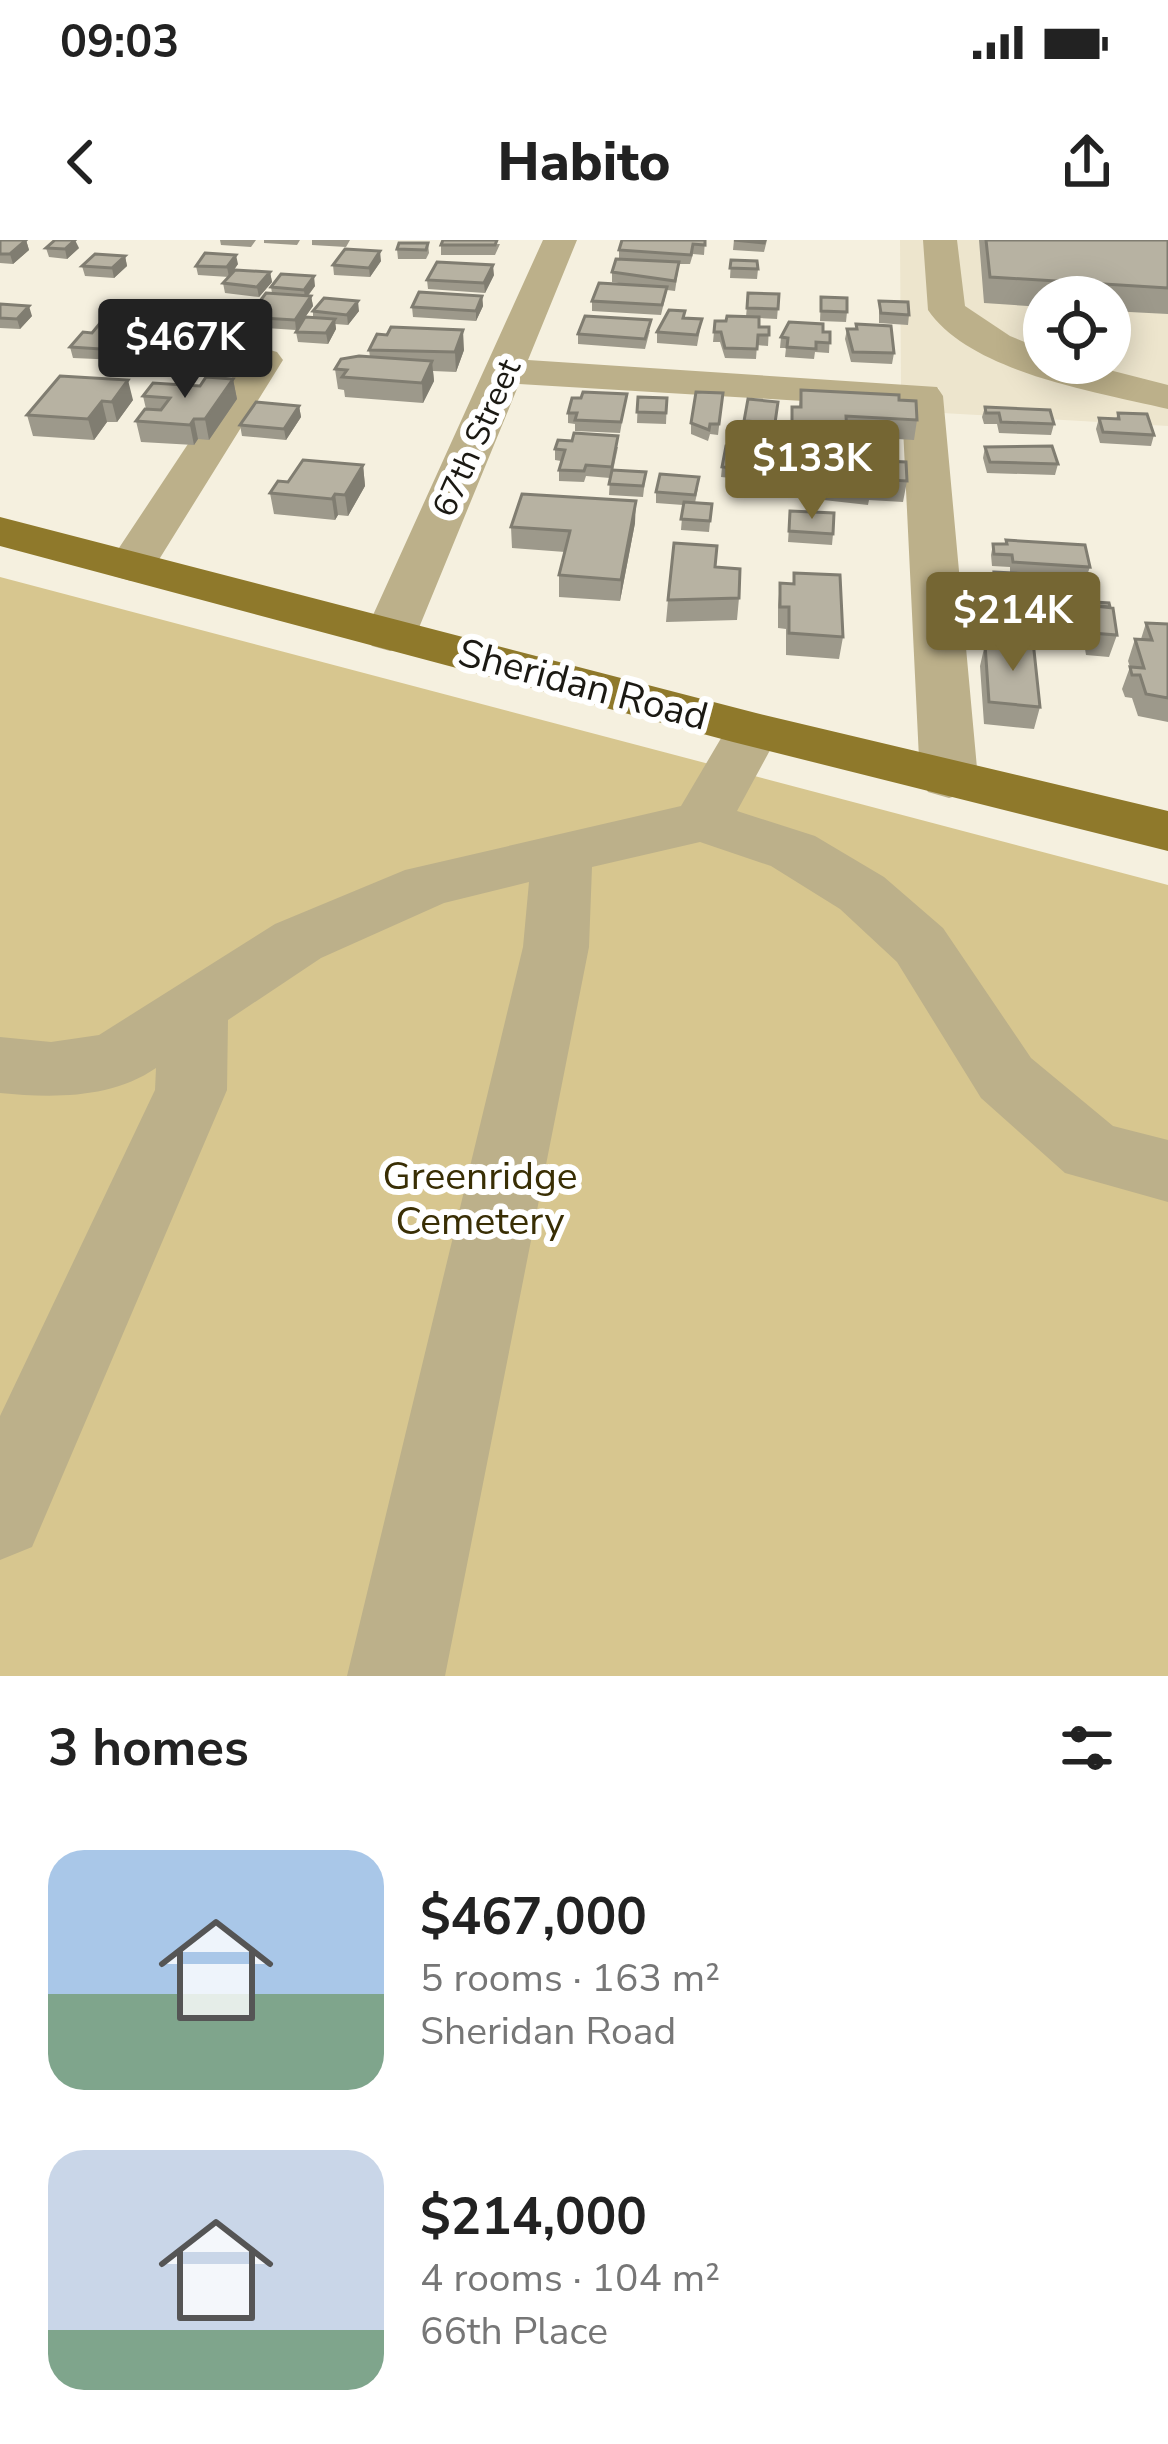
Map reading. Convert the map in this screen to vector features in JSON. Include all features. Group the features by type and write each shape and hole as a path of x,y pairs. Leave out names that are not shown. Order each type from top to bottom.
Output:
{"main road":[{"name":"Sheridan Road","path":"0,531 753,730 1168,832"}],"street":[{"name":"67th Street","path":"390,635 560,240"},
{"path":"940,240 947,310 975,335 1033,361 1168,397"},
{"path":"131,566 262,360"},
{"path":"507,371 922,396 950,778"},
{"path":"702,820 753,730"},
{"path":"0,1065 51,1070 115,1060 298,941 428,885 702,820 793,851 862,893 920,945 1006,1078 1091,1151 1168,1171"},
{"path":"396,1676 556,947 562,853"},
{"path":"0,1515 191,1090 194,1009"}],"shaded area":[{"path":"900,240 1168,240 1168,426 942,413 939,388 901,385"}],"green space":[{"name":"Greenridge Cemetery","path":"0,577 1168,885 1168,1676 0,1676"}],"building":[{"path":"0,240 26,240 10,254 0,254"},
{"path":"55,240 75,240 65,249 46,248"},
{"path":"443,240 497,240 495,245 441,245"},
{"path":"622,240 705,240 705,245 693,244 691,255 619,250"},
{"path":"986,240 1168,240 1168,288 1131,286 1131,276 990,277"},
{"path":"399,243 428,243 426,250 397,249"},
{"path":"345,249 380,251 369,268 333,265"},
{"path":"205,253 236,255 227,267 196,266"},
{"path":"95,254 125,256 112,268 82,266"},
{"path":"616,259 679,262 675,281 612,272"},
{"path":"731,260 757,261 758,269 730,268"},
{"path":"437,262 493,265 484,283 427,280"},
{"path":"235,270 270,272 257,287 223,283"},
{"path":"281,274 314,276 304,290 271,287"},
{"path":"599,283 667,287 662,305 592,301"},
{"path":"419,292 482,296 476,311 412,307"},
{"path":"266,293 311,296 295,320 248,317"},
{"path":"748,293 779,294 778,309 747,308"},
{"path":"821,297 847,298 847,312 821,311"},
{"path":"324,298 358,301 347,315 313,311"},
{"path":"879,301 908,302 909,315 881,313"},
{"path":"0,304 29,306 17,319 0,318"},
{"path":"669,310 685,311 683,318 702,319 697,335 657,332"},
{"path":"585,316 651,320 645,339 578,334"},
{"path":"727,316 759,317 759,327 769,327 769,335 758,335 757,349 725,348 721,332 714,332 715,321 726,321"},
{"path":"305,317 335,319 326,333 296,332"},
{"path":"101,322 133,323 116,350 70,347 83,332 92,333"},
{"path":"789,322 823,324 823,332 830,332 830,343 816,342 816,349 787,347 788,338 781,337"},
{"path":"856,324 891,326 894,353 853,352 847,329 857,329"},
{"path":"391,327 463,330 455,352 369,350 377,334 387,335"},
{"path":"341,359 432,361 422,383 342,377 347,370 335,369"},
{"path":"60,376 128,380 112,402 102,401 88,419 27,415"},
{"path":"206,377 233,379 205,419 194,419 190,425 136,421 145,409 161,410 170,398 143,396 153,383 200,386"},
{"path":"801,390 899,395 899,400 916,401 917,420 846,416 847,433 792,430 792,407 801,407"},
{"path":"583,392 627,394 621,422 575,420 577,413 568,413 572,398 581,398"},
{"path":"696,392 723,393 719,424 710,424 709,430 691,423"},
{"path":"638,397 667,398 666,413 637,412"},
{"path":"748,399 778,402 775,423 744,421"},
{"path":"256,402 299,406 284,429 240,425"},
{"path":"985,407 1050,410 1054,424 1001,422 999,413 986,413"},
{"path":"1118,413 1147,414 1154,435 1103,432 1099,418 1119,419"},
{"path":"574,433 618,436 612,467 559,470 565,450 555,449 558,440 572,441"},
{"path":"782,443 799,444 800,457 783,457"},
{"path":"726,446 758,449 754,470 722,467"},
{"path":"857,446 890,448 891,462 858,460"},
{"path":"1052,446 1058,464 990,462 985,447"},
{"path":"799,457 906,462 907,481 871,479 872,484 800,476"},
{"path":"303,460 363,465 345,495 335,494 332,499 270,493 278,481 288,482"},
{"path":"612,470 646,472 643,486 609,484"},
{"path":"660,474 699,477 695,495 656,492"},
{"path":"522,494 636,501 621,580 559,575 570,531 511,527"},
{"path":"684,502 712,504 710,521 681,519"},
{"path":"790,511 834,513 833,534 789,531"},
{"path":"1006,540 1085,545 1090,567 1013,562 1012,555 994,554 993,544 1007,544"},
{"path":"674,543 717,546 715,567 740,569 739,598 668,600"},
{"path":"994,572 1067,576 1072,597 997,590"},
{"path":"794,573 840,575 843,637 789,633 789,607 780,607 780,583 794,584"},
{"path":"984,594 1113,608 1117,635 1092,633 1092,627 984,615"},
{"path":"1109,603 1110,607 1080,604"},
{"path":"1146,623 1168,624 1168,698 1146,694 1140,675 1132,675 1130,667 1144,668 1135,639 1152,640"},
{"path":"1014,640 1033,641 1040,707 989,702 985,644 1014,646"}]}
